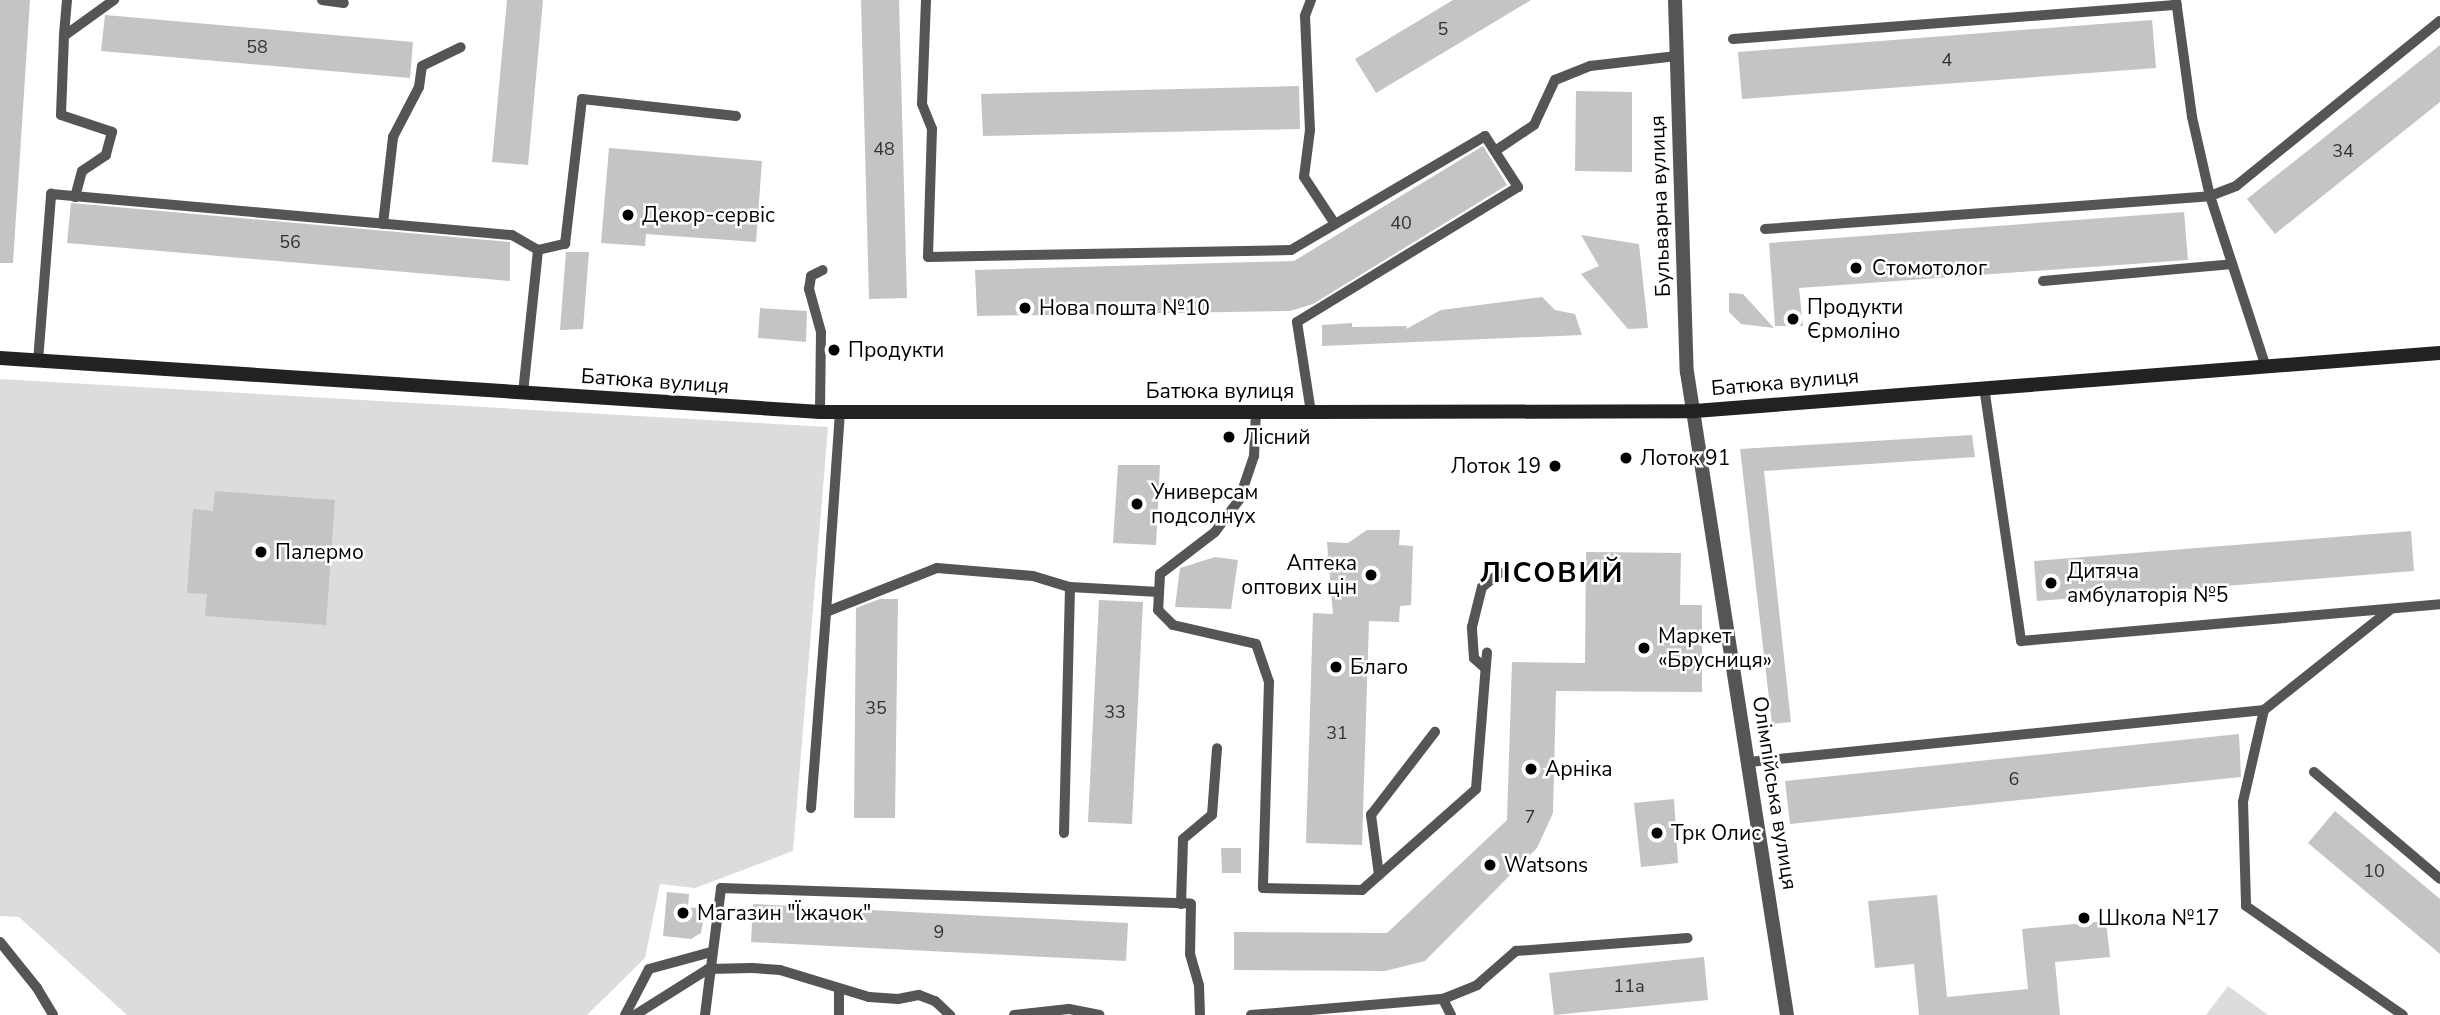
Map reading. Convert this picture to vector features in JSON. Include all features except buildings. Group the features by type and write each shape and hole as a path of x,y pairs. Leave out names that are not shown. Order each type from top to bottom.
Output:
{"street":[{"name":"Бульварна вулиця","path":"1675,0 1680,246 1687,372 1695,411"},
{"name":"Батюка вулиця","path":"0,358 820,412 1311,412 1695,411 2264,364 2440,353"},
{"name":"Олімпійська вулиця","path":"1695,411 1787,1015"}],"lane":[{"path":"67,0 61,115 112,132 106,155 82,171 75,197"},
{"path":"64,36 114,0"},
{"path":"322,0 344,3"},
{"path":"926,0 922,104 932,129 928,257 1291,250 1485,135 1518,187 1297,323 1311,412"},
{"path":"1311,0 1305,16 1310,130 1304,177 1335,224"},
{"path":"1733,39 2176,2 2192,117 2210,195 2264,364"},
{"path":"1765,229 2210,195 2236,186 2440,21"},
{"path":"383,224 393,137 419,87 422,66 461,47"},
{"path":"1495,151 1534,125 1555,80 1590,66 1676,56"},
{"path":"38,361 51,194 512,235 538,250 565,244 582,99 736,116"},
{"path":"523,393 538,250"},
{"path":"2043,281 2232,264"},
{"path":"820,412 821,332 809,289 811,276 823,270"},
{"path":"1984,387 2021,641 2440,604"},
{"path":"1256,411 1254,456 1239,500 1215,532 1160,574 1158,610 1172,625 1256,645 1269,682 1263,888 1362,890 1476,789 1487,652"},
{"path":"811,808 840,412"},
{"path":"826,612 937,568 1033,576 1070,587 1159,592"},
{"path":"1485,668 1474,658 1472,627 1482,587 1500,573"},
{"path":"1064,833 1070,587"},
{"path":"1749,762 2264,710 2391,609"},
{"path":"2264,710 2243,802 2246,906 2403,1015"},
{"path":"1378,875 1371,815 1435,732"},
{"path":"1181,904 1183,839 1212,815 1217,748"},
{"path":"2314,772 2440,879"},
{"path":"705,1015 708,969 720,888 1191,904 1190,954 1199,986 1200,1015"},
{"path":"1251,1015 1443,999 1477,985 1516,951 1688,938"},
{"path":"0,942 37,988 53,1015"},
{"path":"625,1015 649,969 662,962 711,952"},
{"path":"635,1015 708,969 780,970 838,990 898,999 919,995 934,1001 950,1015"},
{"path":"838,990 839,1015"},
{"path":"1443,999 1451,1015"},
{"path":"648,1015 652,1004"},
{"path":"1014,1015 1069,1009 1099,1015"}],"shaded area":[{"path":"0,379 828,427 793,851 695,888 660,884 645,958 587,1015 127,1015 19,917 0,916"},
{"path":"2228,986 2268,1015 2206,1015"}],"place":[{"name":"Декор-сервіс","path":"628,215"},
{"name":"Стомотолог","path":"1856,268"},
{"name":"Нова пошта №10","path":"1025,308"},
{"name":"Продукти Єрмоліно","path":"1793,319"},
{"name":"Продукти","path":"834,350"},
{"name":"Лісний","path":"1229,437"},
{"name":"Лоток 91","path":"1626,458"},
{"name":"Лоток 19","path":"1555,466"},
{"name":"Универсам подсолнух","path":"1137,504"},
{"name":"Палермо","path":"261,552"},
{"name":"Аптека оптових цін","path":"1371,575"},
{"name":"Дитяча амбулаторія №5","path":"2051,583"},
{"name":"Маркет «Брусниця»","path":"1644,648"},
{"name":"Благо","path":"1336,667"},
{"name":"Арніка","path":"1531,769"},
{"name":"Трк Олис","path":"1657,833"},
{"name":"Watsons","path":"1490,865"},
{"name":"Магазин \"Їжачок\"","path":"683,913"},
{"name":"Школа №17","path":"2084,918"}],"district":[{"name":"ЛІСОВИЙ","path":"1552,573"}]}
